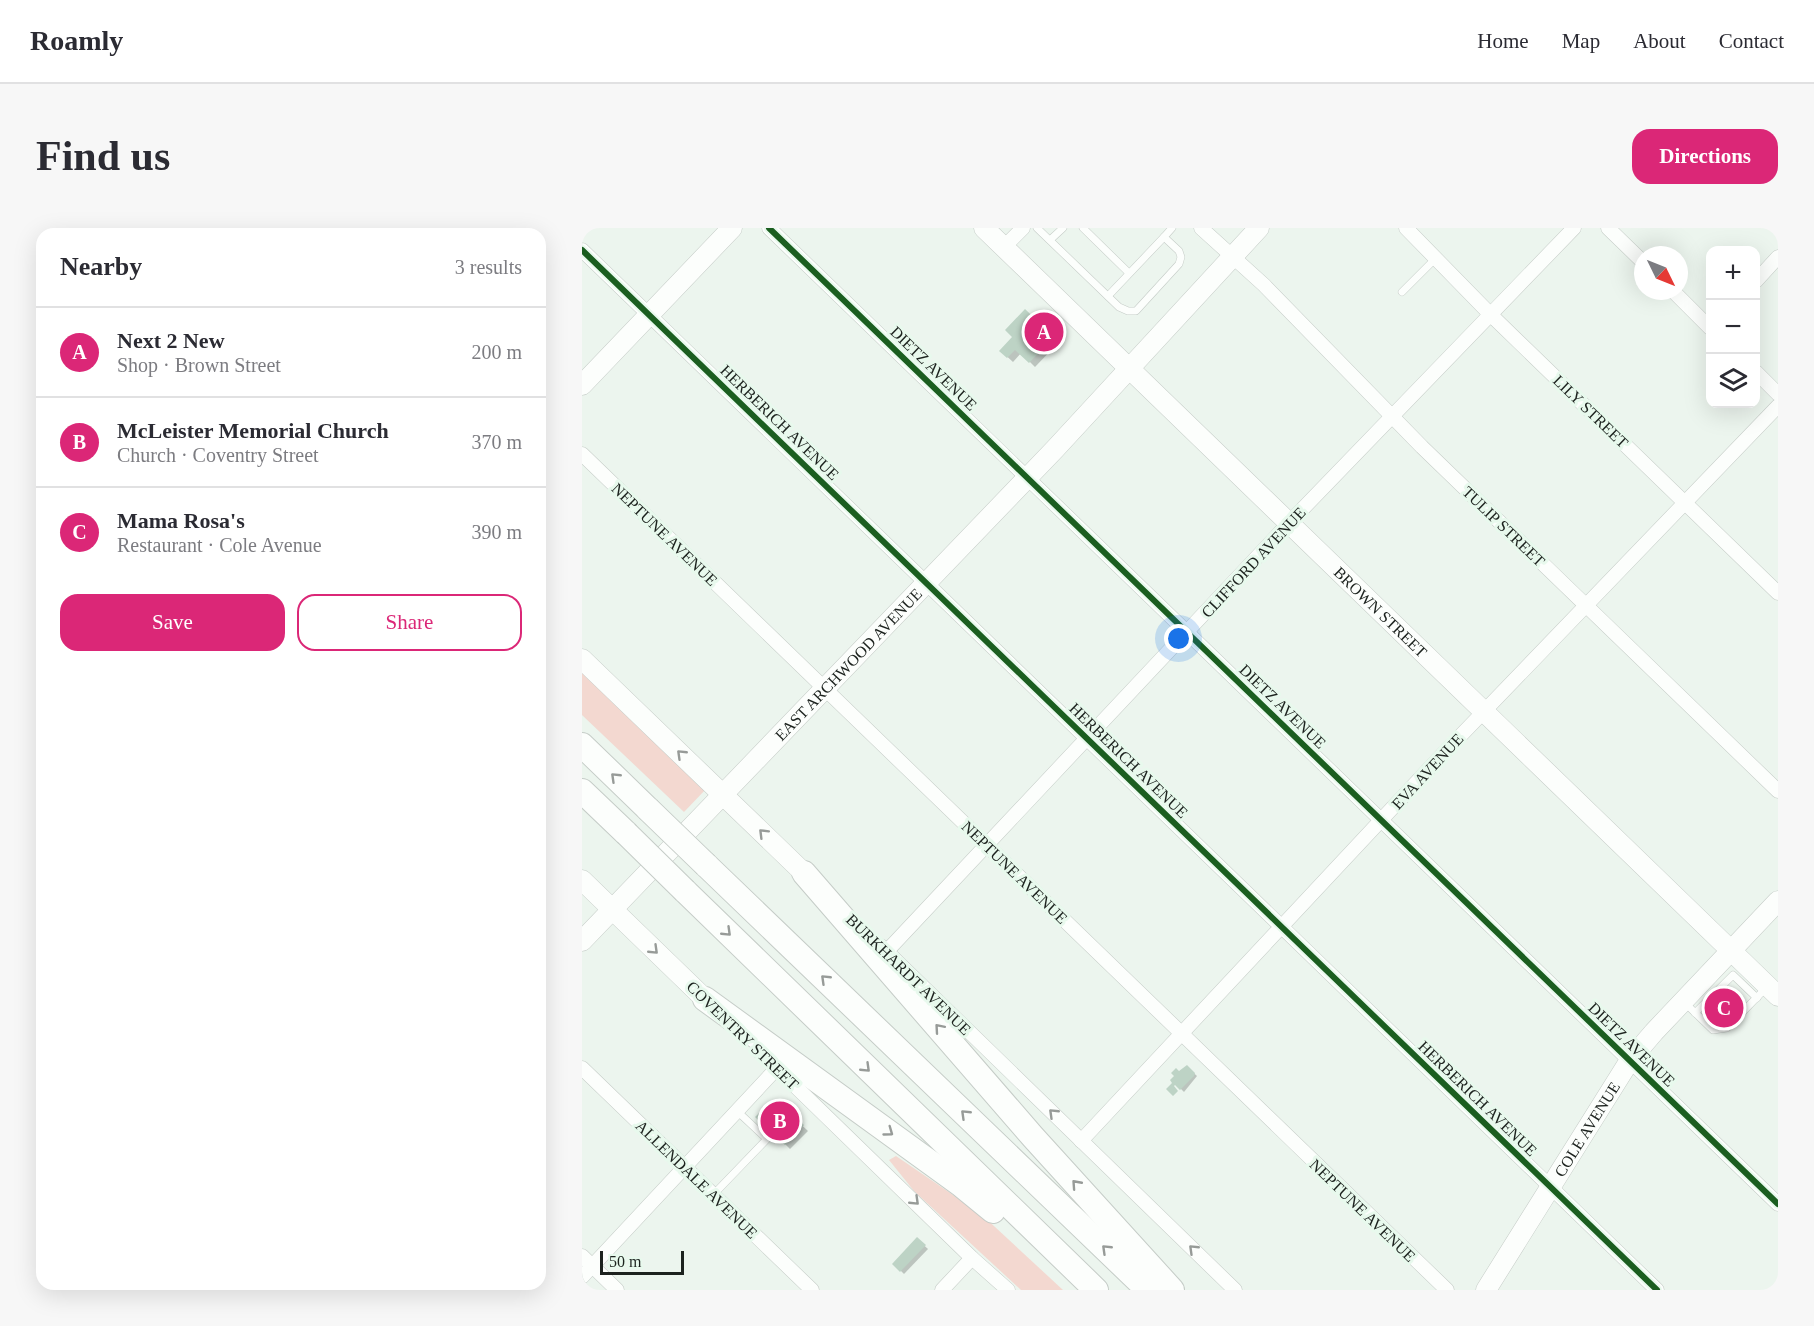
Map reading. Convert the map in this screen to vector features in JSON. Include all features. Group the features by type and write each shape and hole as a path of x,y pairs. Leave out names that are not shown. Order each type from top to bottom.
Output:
{"highway":[{"path":"582,745 1148,1290"},
{"path":"582,791 1096,1290"},
{"path":"804,873 1033,1137 1172,1290"},
{"path":"705,999 960,1184 1029,1242 1081,1290"}],"main road":[{"path":"582,385 732,228"},
{"name":"BROWN STREET","path":"984,228 1731,951 1768,993"},
{"name":"EAST ARCHWOOD AVENUE","path":"582,941 1130,370 1259,228"},
{"name":"BURKHARDT AVENUE","path":"582,658 804,873"},
{"name":"COVENTRY STREET","path":"582,880 705,999"},
{"name":"COLE AVENUE","path":"1485,1290 1630,1060 1689,1007 1731,951 1778,901"}],"street":[{"name":"DIETZ AVENUE","path":"769,228 1778,1204"},
{"path":"1004,247 1023,228"},
{"name":"TULIP STREET","path":"1201,228 1234,257 1392,416 1778,791"},
{"name":"LILY STREET","path":"1406,228 1491,315 1778,593"},
{"name":"CLIFFORD AVENUE","path":"887,951 1289,523 1574,228"},
{"path":"1608,228 1634,253"},
{"name":"HERBERICH AVENUE","path":"582,250 1657,1290"},
{"path":"1760,276 1778,257"},
{"path":"1682,300 1706,324"},
{"path":"1760,377 1778,394"},
{"name":"EVA AVENUE","path":"1081,1141 1484,711 1778,406"},
{"name":"NEPTUNE AVENUE","path":"582,454 1447,1290"},
{"name":"BURKHARDT AVENUE","path":"804,873 1235,1290"},
{"name":"COVENTRY STREET","path":"705,999 972,1258 1008,1290"},
{"name":"ALLENDALE AVENUE","path":"582,1068 812,1290"},
{"path":"582,1277 587,1261 684,1167 777,1068"},
{"path":"942,1290 972,1258"},
{"path":"587,1261 617,1290"}],"lane":[{"path":"1037,228 1119,307 1128,311 1136,311 1179,264 1181,257 1179,251 1164,237"},
{"path":"1050,240 1062,228"},
{"path":"1083,228 1129,273"},
{"path":"1108,296 1172,228"},
{"path":"1402,292 1436,258"},
{"path":"1731,975 1768,993 1727,1028 1719,1030 1713,1030 1689,1007 1731,975"},
{"path":"713,1195 767,1139 738,1112"}],"shaded area":[{"path":"582,666 706,789 684,812 582,715"},
{"path":"896,1156 981,1214 1063,1290 1021,1290 914,1191 889,1160"}],"building":[{"path":"1025,309 1054,337 1029,363 1015,350 1007,358 999,351 1012,337 1005,330"},
{"path":"1728,988 1742,1002 1718,1028 1703,1014"},
{"path":"1187,1065 1195,1073 1194,1076 1180,1090 1175,1085 1178,1091 1173,1096 1166,1089 1172,1083 1170,1080 1174,1076 1171,1073 1176,1068 1179,1071"},
{"path":"769,1103 784,1118 790,1112 804,1125 785,1145 755,1117"},
{"path":"917,1237 926,1245 900,1272 892,1264"}],"cycle path":[{"path":"769,228 1778,1204"},
{"path":"582,250 1657,1290"}],"place":[{"name":"Next 2 New","path":"1044,332"},
{"name":"Mama Rosa's","path":"1724,1008"},
{"name":"McLeister Memorial Church","path":"780,1121"}]}
